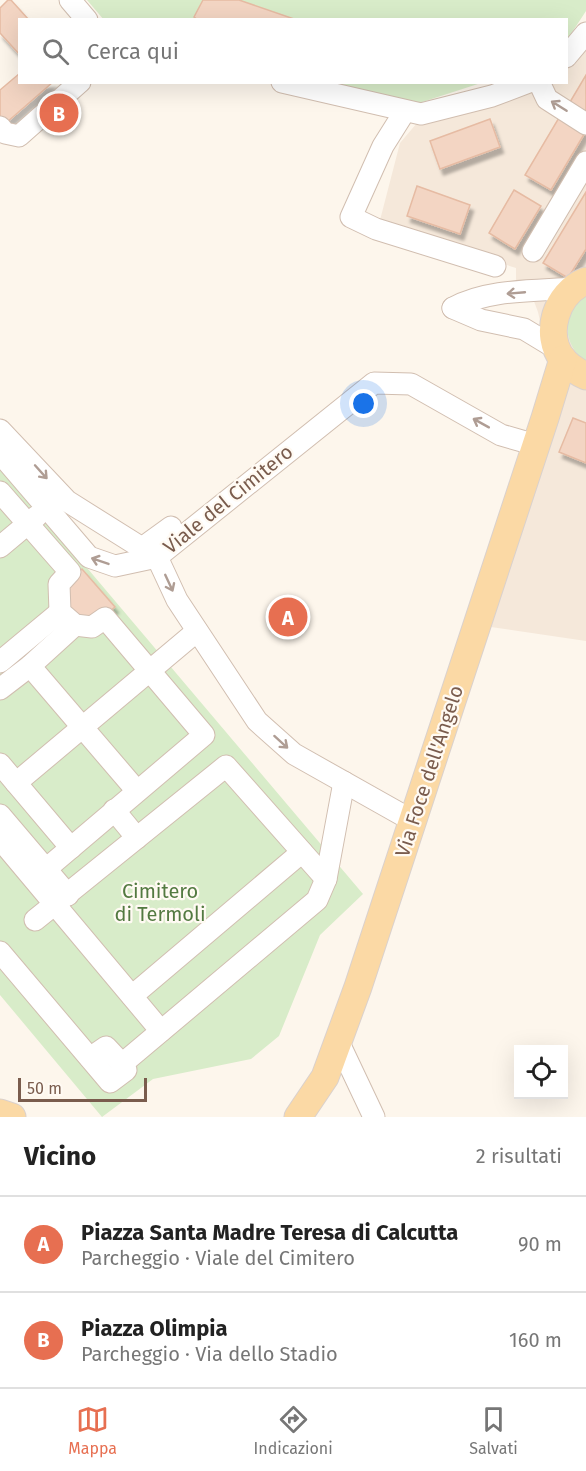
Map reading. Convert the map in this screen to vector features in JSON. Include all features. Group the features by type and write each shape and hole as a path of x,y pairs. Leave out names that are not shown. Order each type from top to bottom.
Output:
{"main road":[{"path":"582,282 564,297 555,315 553,330 560,354 573,369 586,377"},
{"name":"Via Foce dell'Angelo","path":"298,1117 325,1077 338,1041 413,821 545,418 560,354"},
{"name":"Via Foce dell'Angelo","path":"545,418 563,394 586,377"},
{"path":"0,1113 12,1117"}],"street":[{"path":"69,0 85,18"},
{"path":"568,56 586,33"},
{"path":"0,127 5,133 19,136 78,84"},
{"path":"290,84 421,114 492,96 524,84"},
{"path":"540,84 547,99 586,124"},
{"path":"405,111 383,146 351,217 376,230 495,266"},
{"path":"533,251 586,162"},
{"path":"560,354 524,328 482,320 453,308 463,302 488,296 582,282"},
{"name":"Viale del Cimitero","path":"413,821 294,754 257,721 177,600 149,552 374,383 411,384 501,435 536,445"},
{"path":"0,430 67,501 149,552"},
{"path":"0,453 89,557 115,566 149,552"},
{"path":"0,492 70,572 59,584 68,619"},
{"path":"0,547 47,508"},
{"path":"46,869 204,735 105,618 93,627 68,619"},
{"path":"0,689 11,661 68,619"},
{"path":"16,783 197,631"},
{"path":"11,661 81,727 137,791"},
{"path":"0,764 70,848"},
{"path":"35,920 226,766 270,800 302,852 326,879"},
{"path":"0,952 90,1058 106,1047 122,1064 317,900 326,879 344,782"},
{"path":"114,810 137,838"},
{"path":"0,815 46,869 61,900"},
{"path":"0,839 61,900 132,996 161,1031"},
{"path":"132,996 302,852"},
{"path":"338,1041 374,1117"}],"shaded area":[{"path":"586,39 586,641 477,625 560,408 538,312 526,280 516,280 516,268 379,224 400,143 417,123 547,84 568,84 568,66"}],"green space":[{"path":"87,0 586,0 586,11 568,38 568,18 102,18"},
{"path":"335,84 478,84 413,105"},
{"path":"586,296 586,362 572,347 567,328 571,310"},
{"name":"Cimitero di Termoli","path":"0,465 363,894 320,935 279,1036 251,1059 153,1079 102,1117 0,995"}],"building":[{"path":"11,0 27,18 18,18 18,53 0,33 0,8"},
{"path":"203,0 239,0 291,18 195,18"},
{"path":"18,75 18,84 51,84 6,123 0,116 0,90"},
{"path":"586,75 586,112 570,102"},
{"path":"560,116 586,131 551,190 525,175"},
{"path":"490,119 500,147 440,169 430,141"},
{"path":"417,186 470,205 460,234 407,216"},
{"path":"514,190 541,206 515,249 489,233"},
{"path":"586,192 586,249 568,278 543,263"},
{"path":"573,418 586,423 586,463 559,452"},
{"path":"82,569 115,607 92,625 64,606 61,587"}],"place":[{"name":"Piazza Olimpia","path":"59,113"},
{"name":"Piazza Santa Madre Teresa di Calcutta","path":"288,617"}]}
